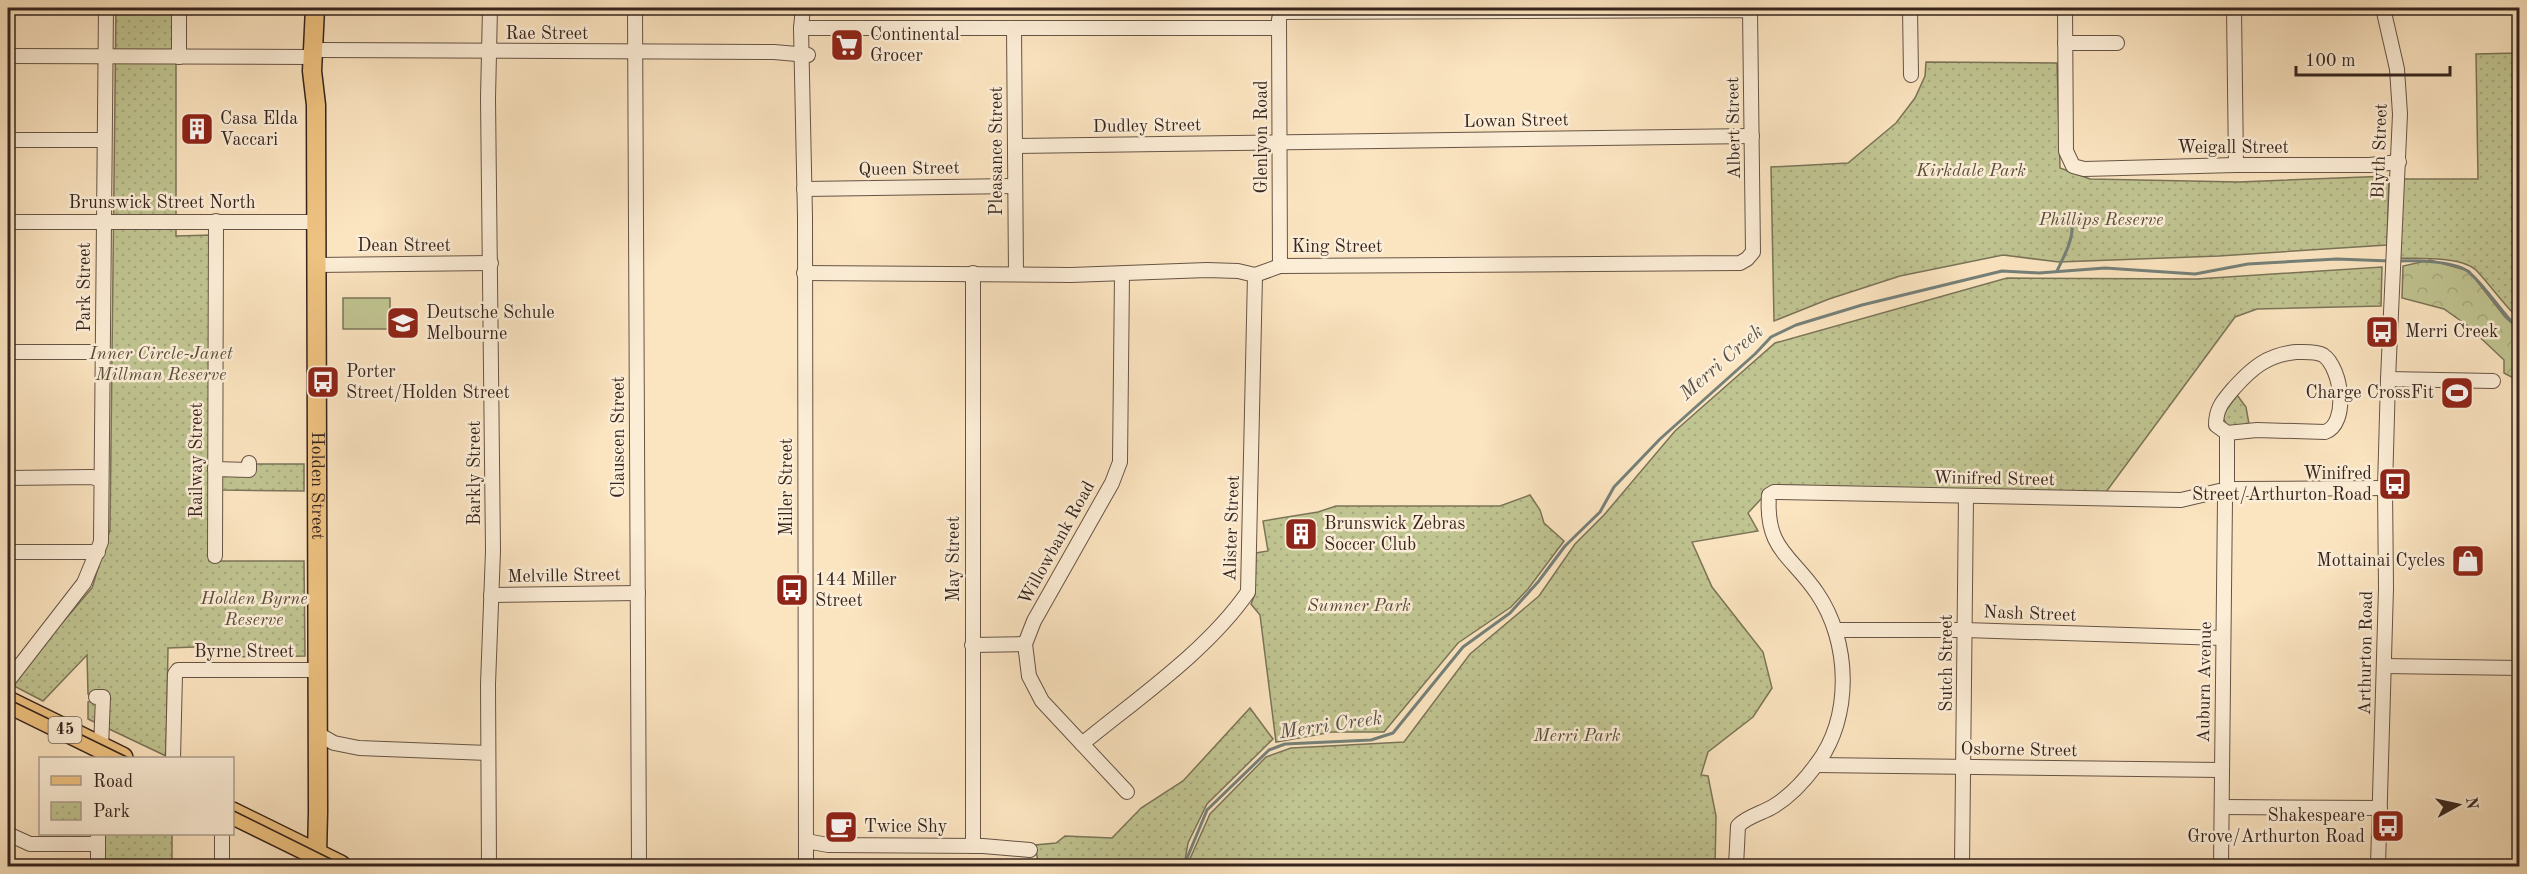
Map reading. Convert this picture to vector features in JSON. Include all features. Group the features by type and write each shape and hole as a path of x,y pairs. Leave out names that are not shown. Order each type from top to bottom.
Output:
{"highway":[{"name":"45","path":"8,702 100,751 116,757"},
{"path":"234,814 317,861 340,867"}],"main road":[{"name":"Holden Street","path":"316,8 317,861"}],"street":[{"name":"Park Street","path":"10,672 81,587 98,552 101,537 106,8"},
{"path":"179,8 179,57"},
{"name":"Barkly Street","path":"489,867 488,753 490,595 493,550 488,98 490,8"},
{"name":"Clauscen Street","path":"635,8 639,867"},
{"name":"Miller Street","path":"804,8 806,867"},
{"path":"1910,8 1911,75"},
{"path":"2065,8 2066,43 2117,43"},
{"path":"2234,8 2236,165"},
{"name":"Blyth Street","path":"2383,8 2400,92 2392,296"},
{"path":"1279,10 1633,9"},
{"name":"Albert Street","path":"1633,9 1750,9 1753,245"},
{"name":"Glenlyon Road","path":"1279,10 1280,266"},
{"path":"804,28 1279,28"},
{"name":"Pleasance Street","path":"1014,28 1016,274"},
{"name":"Weigall Street","path":"2066,43 2066,151 2069,162 2073,166 2084,169 2236,165 2369,165 2399,162"},
{"name":"Rae Street","path":"8,57 179,57 316,53 804,52"},
{"name":"Lowan Street","path":"1280,142 1752,136"},
{"path":"8,140 104,140"},
{"name":"Dudley Street","path":"1015,146 1280,142"},
{"name":"Queen Street","path":"804,189 1015,186"},
{"name":"Railway Street","path":"215,556 216,221"},
{"name":"Brunswick Street North","path":"8,222 316,222"},
{"name":"King Street","path":"804,273 1122,274 1207,270 1238,271 1255,275 1280,266 1740,263 1753,252 1753,245"},
{"name":"Dean Street","path":"317,265 491,264"},
{"name":"May Street","path":"973,846 974,273"},
{"name":"Willowbank Road","path":"1122,274 1120,462 1112,483 1034,621 1025,644 1029,676 1042,701 1127,792"},
{"name":"Alister Street","path":"1082,744 1209,639 1234,612 1248,592 1255,275"},
{"name":"Arthurton Road","path":"2378,867 2384,666 2385,488 2392,296"},
{"path":"8,352 103,352"},
{"name":"Auburn Avenue","path":"2281,353 2321,353 2329,360 2338,378 2340,403 2338,424 2332,430 2325,432 2257,430 2227,433 2216,424 2219,405 2251,368 2281,353"},
{"path":"2388,379 2493,381"},
{"name":"Auburn Avenue","path":"2221,867 2227,433"},
{"path":"215,469 249,470 249,463"},
{"path":"8,478 92,477 102,480"},
{"name":"Winifred Street","path":"1836,630 1817,594 1784,555 1773,537 1768,512 1769,495 1774,492 2181,500 2226,491 2385,488"},
{"name":"Sutch Street","path":"1962,867 1965,767 1966,497"},
{"path":"8,552 98,552"},
{"name":"Melville Street","path":"490,595 638,593"},
{"path":"1736,867 1738,825 1775,806 1816,765 1827,747 1840,708 1842,664 1836,630"},
{"name":"Nash Street","path":"1836,630 1965,630 2223,638"},
{"path":"972,645 1025,644"},
{"path":"2384,666 2520,668"},
{"name":"Byrne Street","path":"173,757 174,675 181,669 318,670"},
{"path":"96,697 103,697 100,751"},
{"path":"318,734 336,744 359,747 488,753"},
{"path":"318,763 328,754 359,747"},
{"name":"Osborne Street","path":"1816,765 2222,770"},
{"path":"2222,807 2380,808"},
{"path":"8,834 30,844 98,839 98,867"},
{"path":"222,835 222,867"},
{"path":"806,845 973,846 1030,850"}],"green space":[{"name":"Inner Circle-Janet Millman Reserve","path":"116,8 176,8 176,236 212,235 209,561 304,561 305,656 224,657 222,646 168,648 166,756 88,719 88,702 91,701 91,695 88,694 87,655 43,701 12,685 15,678 92,588 110,530"},
{"path":"2519,53 2519,319 2476,270 2469,266 2450,260 2398,258 2400,179 2478,179 2476,54"},
{"name":"Kirkdale Park","path":"1926,62 2057,63 2060,168 2090,179 2239,182 2389,176 2387,245 2219,256 2059,262 2003,255 1900,276 1829,299 1774,321 1771,167 1848,163 1896,123 1915,98 1925,76"},
{"path":"2430,260 2469,271 2505,317 2519,330 2519,381 2504,373 2504,360 2468,326 2444,309 2402,298 2403,266"},
{"name":"Merri Park","path":"2382,267 2381,306 2257,309 2235,317 2106,492 1774,485 1748,513 1758,531 1692,542 1712,587 1763,652 1772,688 1753,717 1708,752 1701,775 1708,776 1716,816 1715,866 1189,866 1188,863 1210,814 1266,757 1291,748 1404,742 1470,654 1539,596 1575,544 1604,515 1675,431 1775,343 2007,278 2197,279"},
{"path":"343,298 390,298 390,329 343,329"},
{"path":"2237,395 2246,407 2249,424 2232,427 2227,425 2222,416"},
{"path":"222,464 304,464 304,491 222,490"},
{"name":"Sumner Park","path":"1530,495 1540,510 1544,523 1564,541 1528,589 1511,607 1458,643 1384,732 1332,732 1276,742 1260,615 1251,604 1255,594 1256,553 1268,551 1263,521 1318,512 1336,506 1500,506"},
{"path":"1250,708 1273,739 1207,804 1188,843 1184,866 1065,866 1063,863 1038,862 1035,845 1056,843 1065,836 1112,838 1141,808 1183,781"},
{"path":"102,835 172,835 172,866 102,866"}],"waterway":[{"path":"2057,271 2070,241 2072,222"},
{"name":"Merri Creek","path":"1186,866 1185,863 1207,810 1269,750 1285,744 1371,740 1393,733 1463,647 1510,613 1538,582 1565,546 1600,512 1614,487 1660,439 1771,337 1796,325 1862,305 2002,271 2039,273 2105,268 2195,274 2248,264 2337,259 2390,261"},
{"name":"Merri Creek","path":"2397,261 2435,262 2464,269 2477,280 2520,330"}],"tram line":[{"path":"8,699 127,757"},
{"path":"234,811 345,866"}],"place":[{"name":"Continental Grocer","path":"847,45"},
{"name":"Casa Elda Vaccari","path":"197,129"},
{"name":"Deutsche Schule Melbourne","path":"403,323"},
{"name":"Merri Creek","path":"2382,332"},
{"name":"Porter Street/Holden Street","path":"323,382"},
{"name":"Charge CrossFit","path":"2457,393"},
{"name":"Winifred Street/Arthurton Road","path":"2395,484"},
{"name":"Brunswick Zebras Soccer Club","path":"1301,534"},
{"name":"Mottainai Cycles","path":"2468,561"},
{"name":"144 Miller Street","path":"792,590"},
{"name":"Shakespeare Grove/Arthurton Road","path":"2388,826"},
{"name":"Twice Shy","path":"841,827"}],"park label":[{"name":"Phillips Reserve","path":"2101,220"},
{"name":"Holden Byrne Reserve","path":"254,609"}]}
